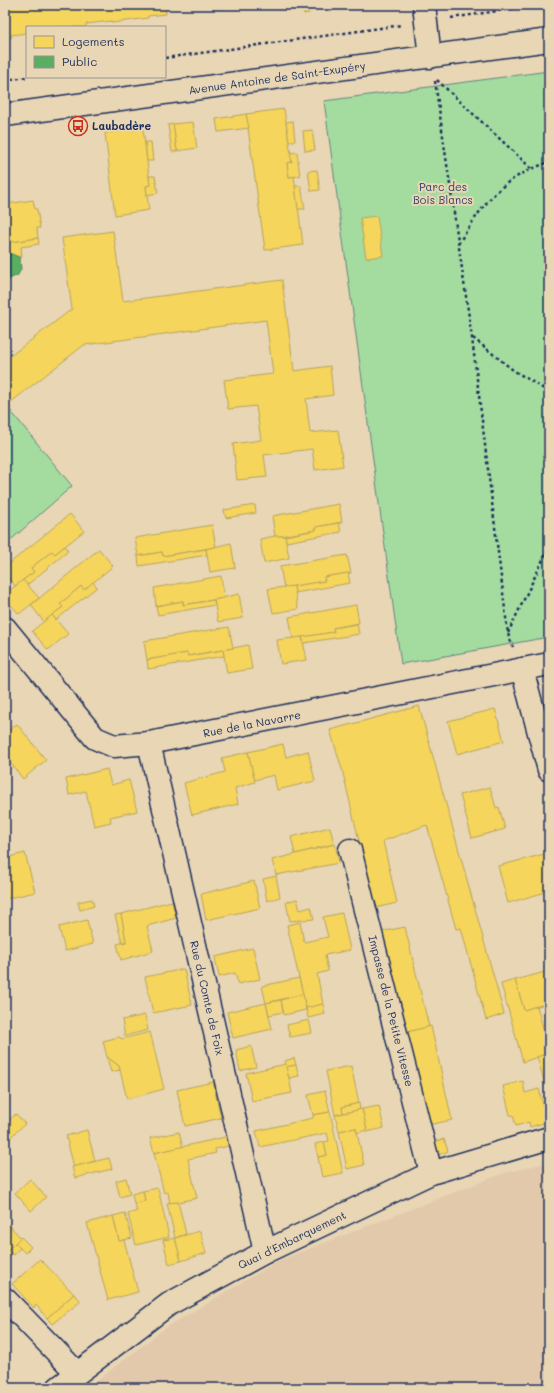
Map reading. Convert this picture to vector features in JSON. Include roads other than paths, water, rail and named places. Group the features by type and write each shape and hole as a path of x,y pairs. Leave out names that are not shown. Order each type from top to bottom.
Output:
{"street":[{"path":"425,13 430,57"},
{"name":"Avenue Antoine de Saint-Exupéry","path":"5,115 549,40"},
{"name":"Rue de la Navarre","path":"5,628 95,738 114,746 149,744 549,664"},
{"path":"522,669 549,770"},
{"name":"Rue du Comte de Foix","path":"149,744 265,1252"},
{"name":"Impasse de la Petite Vitesse","path":"350,850 431,1173"},
{"name":"Quai d'Embarquement","path":"58,1388 169,1304 265,1252 431,1173 549,1138"},
{"path":"5,1299 77,1373"}],"place":[{"name":"Laubadère","path":"78,126"}],"park label":[{"name":"Parc des Bois Blancs","path":"443,193"}]}
